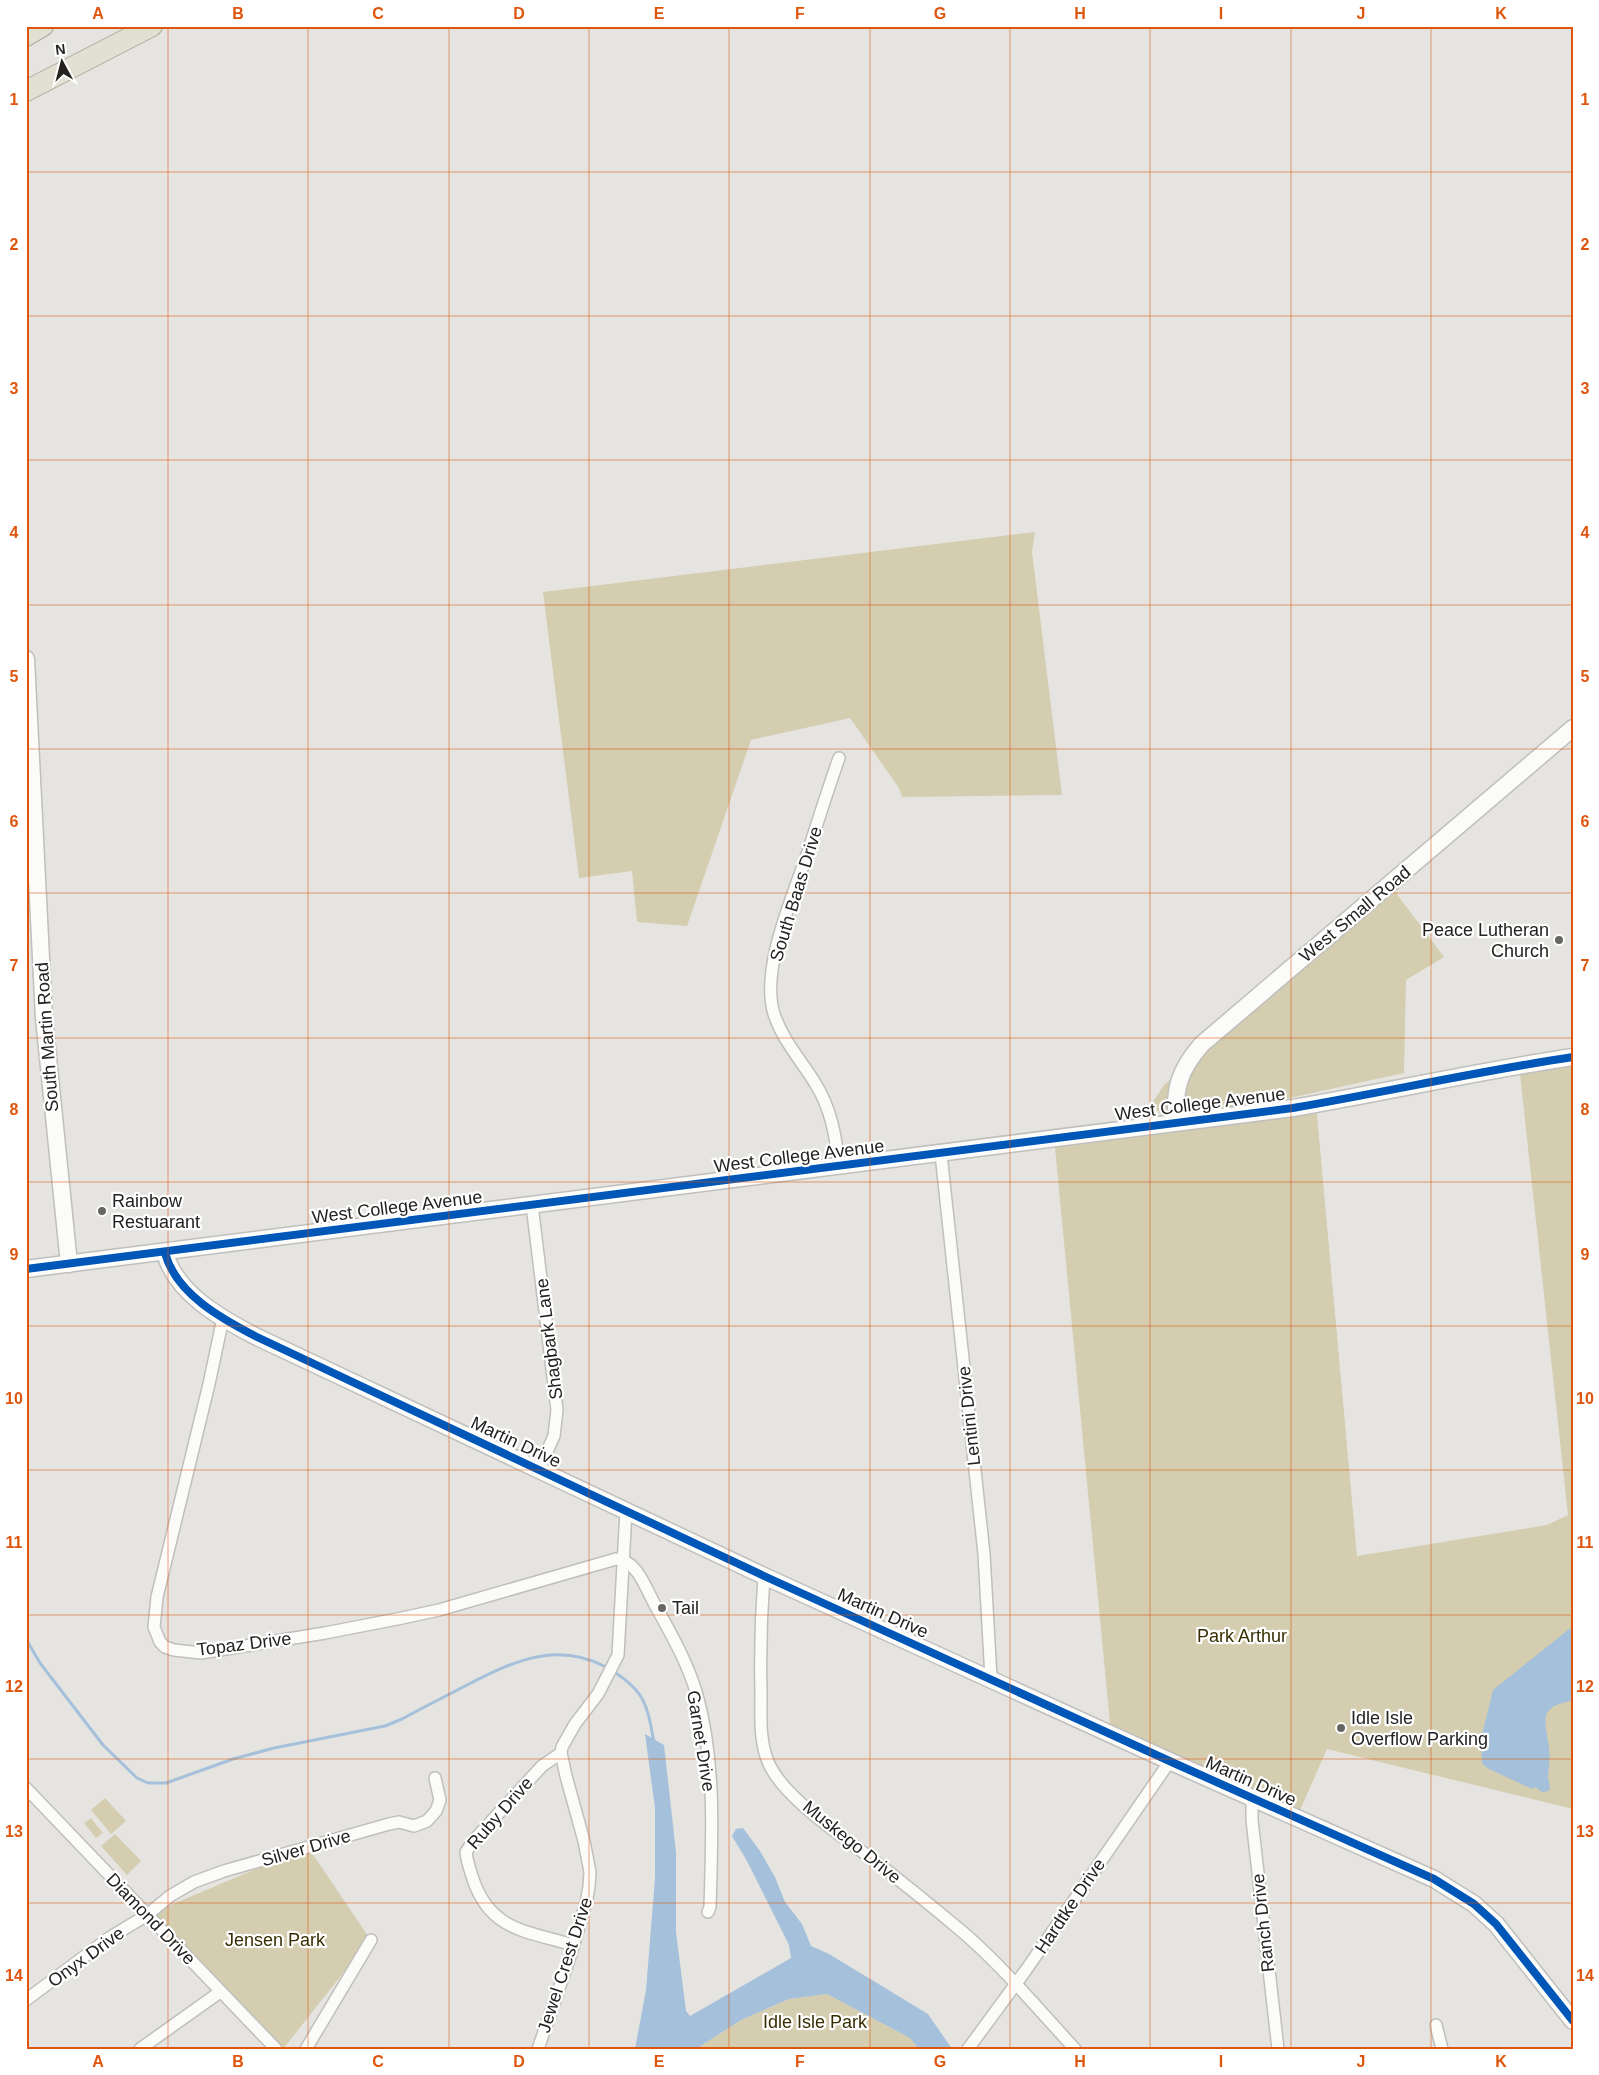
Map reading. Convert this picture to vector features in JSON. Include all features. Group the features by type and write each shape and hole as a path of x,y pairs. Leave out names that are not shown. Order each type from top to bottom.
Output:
{"highway":[{"path":"26,36 43,26"},
{"path":"33,87 152,26"}],"street":[{"name":"South Martin Road","path":"26,659 44,1018 69,1264"},
{"name":"West Small Road","path":"1177,1122 1175,1097 1182,1072 1202,1044 1573,728"},
{"name":"South Baas Drive","path":"839,758 776,948 771,993 775,1016 785,1039 816,1084 825,1101 837,1144 839,1166"},
{"name":"West College Avenue","path":"26,1269 941,1154 1054,1137 1300,1106 1573,1057"},
{"name":"Lentini Drive","path":"941,1154 984,1554 991,1678"},
{"name":"Shagbark Lane","path":"532,1205 557,1410 554,1436 539,1469"},
{"name":"Martin Drive","path":"165,1253 168,1263 181,1283 223,1318 257,1337 764,1576 1434,1879 1474,1904 1496,1924 1573,2021"},
{"name":"Topaz Drive","path":"223,1318 209,1384 157,1597 154,1627 160,1642 165,1647 185,1652 215,1651 344,1630 439,1610 616,1559 623,1559"},
{"path":"561,1753 566,1739 598,1694 618,1655 626,1511"},
{"name":"Garnet Drive","path":"623,1559 637,1572 677,1646 697,1695 707,1749 710,1788 711,1862 710,1907 708,1912"},
{"name":"Muskego Drive","path":"764,1576 760,1646 761,1716 765,1753 773,1772 791,1794 835,1831 924,1899 967,1936 1016,1983 1075,2049"},
{"name":"Ruby Drive","path":"561,1753 548,1761 536,1773 474,1840 466,1852 467,1862 480,1898 498,1920 572,1945"},
{"name":"Jewel Crest Drive","path":"538,2049 586,1903 590,1872 561,1753"},
{"name":"Hardtke Drive","path":"968,2049 1170,1761"},
{"name":"Silver Drive","path":"147,1915 170,1896 194,1882 224,1871 389,1824 399,1822 408,1826 417,1826 426,1821 436,1811 440,1800 435,1778"},
{"name":"Diamond Drive","path":"26,1788 276,2049"},
{"name":"Ranch Drive","path":"1252,1798 1252,1820 1278,2049"},
{"name":"Onyx Drive","path":"26,2000 109,1938 147,1915"},
{"path":"306,2049 371,1940"},
{"path":"140,2049 220,1992"},
{"path":"1436,2025 1442,2049"}],"green space":[{"path":"1035,532 1032,552 1062,795 902,797 899,788 850,718 751,740 687,926 637,922 632,871 579,878 543,592"},
{"path":"1393,889 1444,957 1406,980 1404,1073 1267,1103 1162,1116 1152,1103 1164,1085"},
{"name":"Park Arthur","path":"1573,1060 1573,1809 1327,1749 1297,1817 1111,1734 1054,1137 1316,1104 1357,1556 1547,1525 1568,1515 1519,1065"},
{"path":"105,1798 126,1821 111,1834 91,1810"},
{"path":"91,1818 103,1833 96,1838 84,1823"},
{"path":"115,1834 141,1861 127,1875 101,1846"},
{"name":"Jensen Park","path":"308,1847 370,1939 283,2049 276,2049 147,1915"},
{"name":"Idle Isle Park","path":"827,1994 910,2038 919,2049 696,2049 741,2020 789,1999"}],"water":[{"path":"1573,1626 1573,1700 1554,1707 1546,1716 1550,1787 1549,1791 1542,1792 1535,1787 1532,1789 1487,1768 1482,1763 1481,1739 1493,1690"},
{"path":"645,1734 664,1745 676,1852 676,1932 686,2011 690,2016 791,1958 789,1945 747,1861 732,1836 736,1829 743,1828 760,1851 775,1877 785,1902 802,1924 811,1946 829,1954 928,2014 952,2049 919,2049 910,2038 827,1994 789,1999 741,2020 696,2049 635,2049 646,1990 655,1878 655,1808"}],"waterway":[{"path":"26,1639 40,1663 103,1745 137,1778 148,1783 166,1783 233,1759 274,1748 385,1726 502,1668 536,1657 553,1655 570,1655 588,1659 606,1667 629,1682 642,1698 646,1707 654,1743"}],"cycle path":[{"path":"26,1269 1293,1108 1573,1057"},
{"path":"165,1253 179,1281 202,1304 229,1322 257,1337 764,1576 1176,1764 1434,1879 1474,1904 1496,1924 1573,2021"}],"place":[{"name":"Peace Lutheran Church","path":"1559,940"},
{"name":"Rainbow Restuarant","path":"102,1211"},
{"name":"Tail","path":"662,1608"},
{"name":"Idle Isle Overflow Parking","path":"1341,1728"}]}
